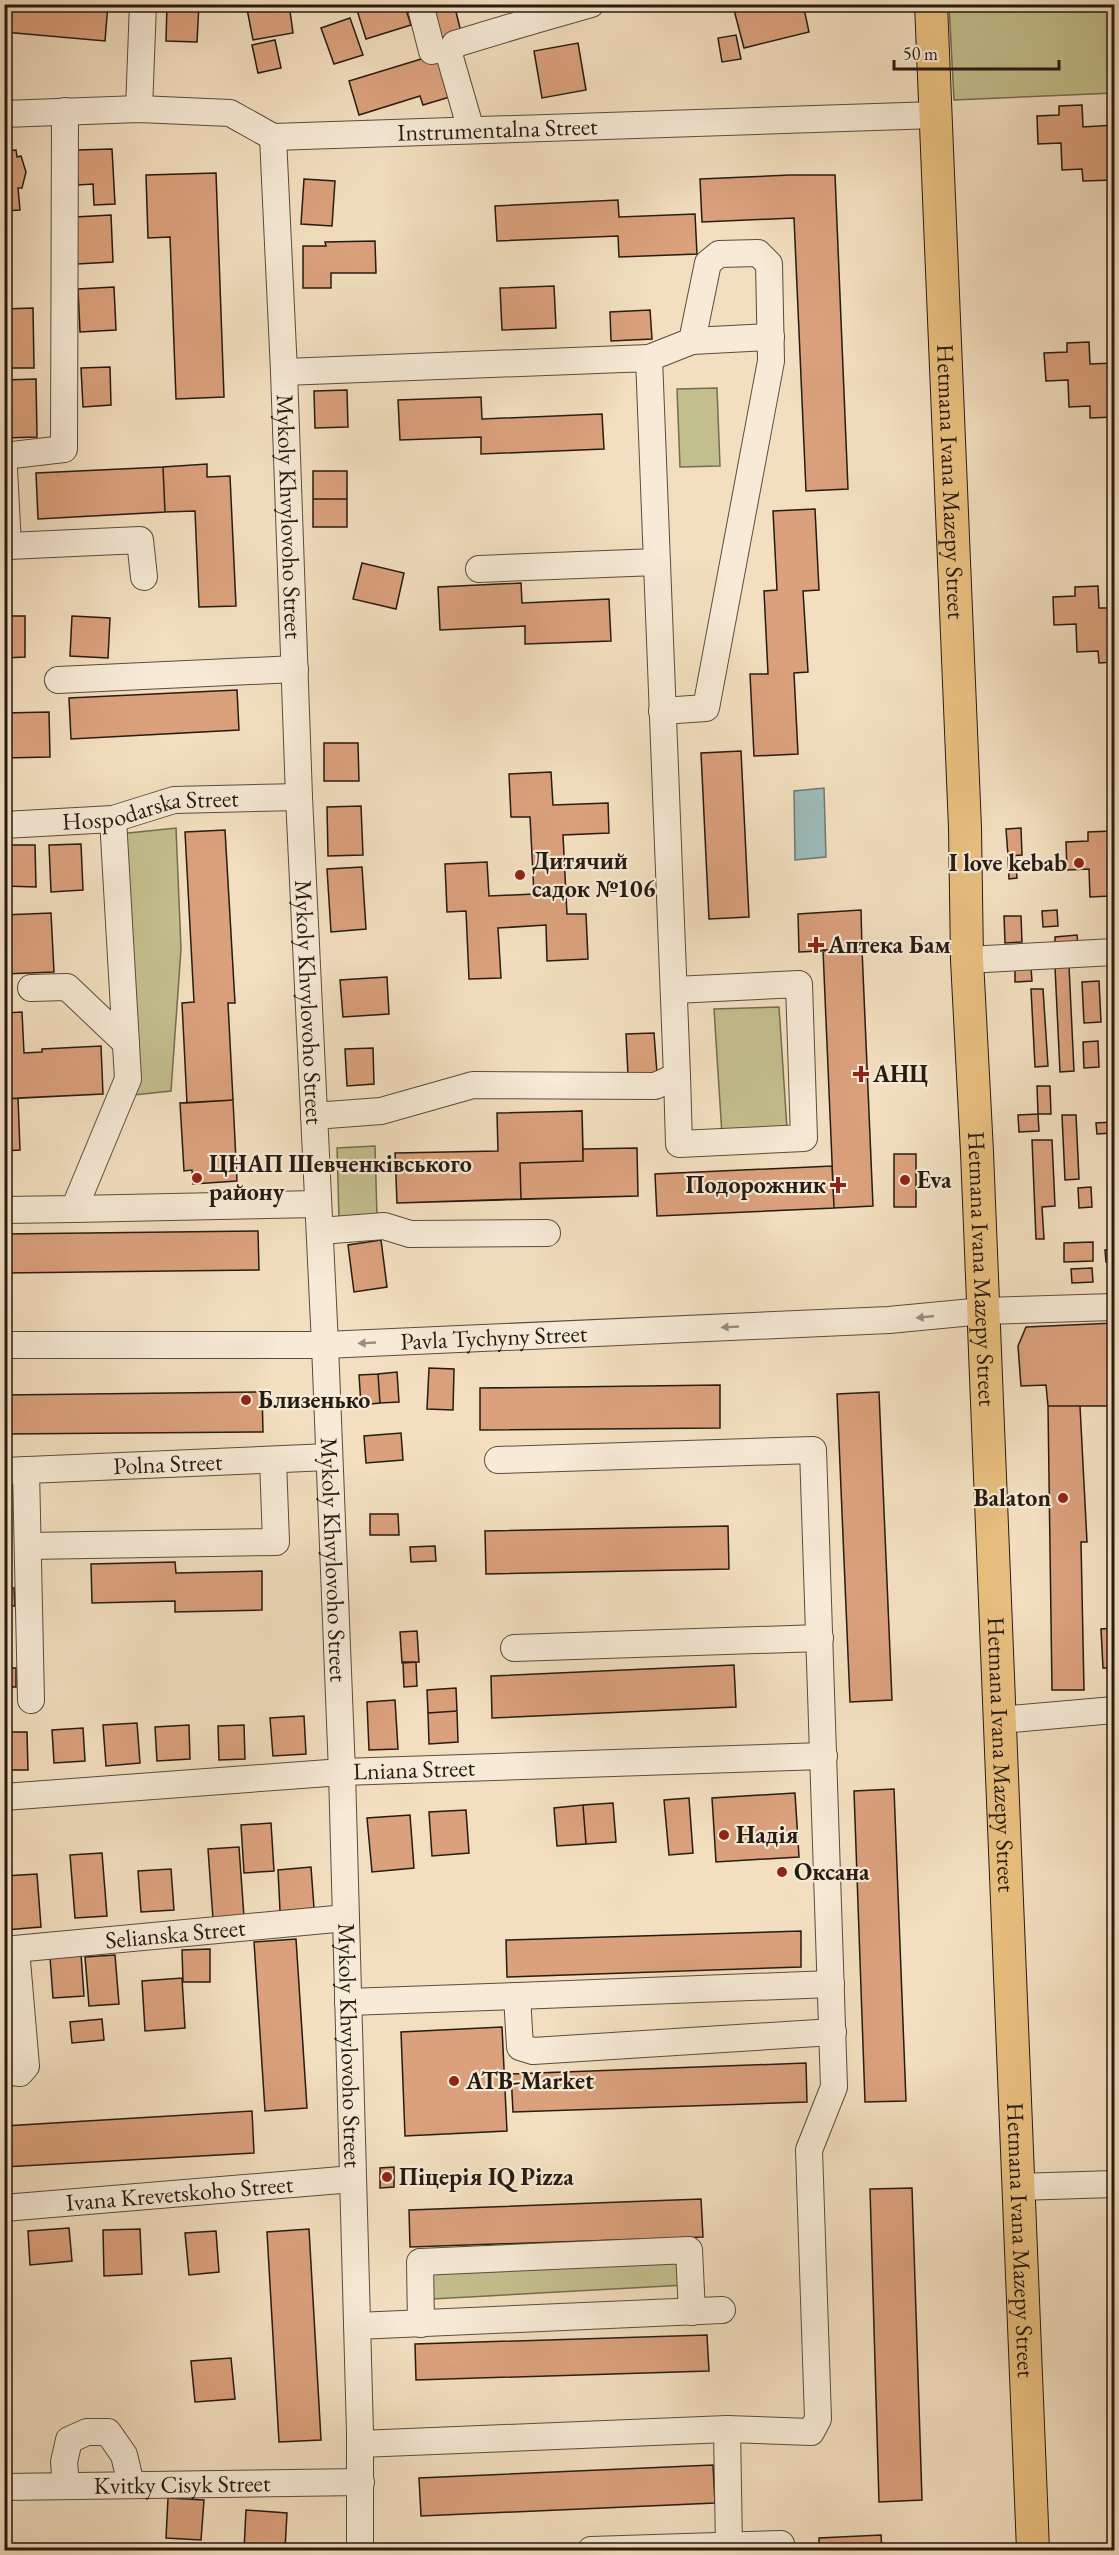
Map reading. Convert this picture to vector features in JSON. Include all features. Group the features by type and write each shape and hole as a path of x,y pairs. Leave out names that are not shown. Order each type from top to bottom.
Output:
{"main road":[{"name":"Hetmana Ivana Mazepy Street","path":"931,4 965,828 967,960 1033,2550"}],"street":[{"path":"139,109 143,4"},
{"path":"420,4 432,51"},
{"path":"471,130 449,54 455,44 526,14 591,4"},
{"name":"Instrumentalna Street","path":"4,114 139,109 230,113 273,136 935,115"},
{"path":"4,456 64,449 65,111"},
{"name":"Mykoly Khvylovoho Street","path":"273,136 299,796 320,1231 342,1772 361,2482 360,2550"},
{"path":"662,711 706,708 771,361 769,264 758,253 719,254 708,263 692,341"},
{"path":"284,372 649,358 692,341 771,337"},
{"path":"649,358 679,1144 804,1138 799,984 674,990"},
{"path":"4,469 8,546 141,540 144,577"},
{"path":"478,568 657,562"},
{"path":"58,680 295,669"},
{"name":"Hospodarska Street","path":"4,825 113,819 174,800 299,796"},
{"path":"75,1209 128,1079 113,819"},
{"path":"967,960 1114,952"},
{"path":"32,988 67,987 126,1043"},
{"path":"314,1116 381,1111 473,1085 655,1086 677,1076"},
{"path":"4,1210 318,1204"},
{"path":"320,1231 384,1226 410,1234 547,1233"},
{"name":"Pavla Tychyny Street","path":"4,1345 325,1345 889,1320 983,1311 1114,1307"},
{"path":"360,2445 727,2429 811,2432 818,2420 809,2150 834,2087 813,1450 498,1460"},
{"name":"Polna Street","path":"15,1471 329,1457"},
{"path":"28,1546 276,1542 273,1460"},
{"path":"15,1471 28,1546 30,1700"},
{"path":"514,1648 820,1638"},
{"path":"1000,1720 1114,1710"},
{"name":"Lniana Street","path":"4,1797 342,1772 824,1755"},
{"name":"Selianska Street","path":"10,1949 346,1918"},
{"path":"4,2071 20,2073 26,2066 10,1949"},
{"path":"348,2002 831,1984"},
{"path":"517,1996 520,2046 533,2051 832,2032"},
{"name":"Ivana Krevetskoho Street","path":"4,2208 353,2179"},
{"path":"1018,2187 1114,2184"},
{"path":"421,2324 420,2262 689,2250 692,2312"},
{"path":"357,2326 722,2310"},
{"path":"727,2429 729,2547"},
{"path":"66,2485 64,2462 69,2440 87,2432 108,2432 124,2455 131,2484"},
{"name":"Kvitky Cisyk Street","path":"4,2487 361,2482"},
{"path":"591,2550 703,2549 781,2544 781,2550"}],"shaded area":[{"path":"949,5 1114,5 1114,93 954,100"},
{"path":"717,388 720,466 680,467 677,389"},
{"path":"176,828 181,949 171,1091 134,1095 119,834"},
{"path":"779,1007 787,1129 722,1135 714,1009"},
{"path":"375,1146 377,1217 339,1218 337,1148"},
{"path":"686,2254 686,2285 432,2299 426,2279 442,2261"}],"water":[{"path":"824,788 826,857 795,860 794,791"}],"building":[{"path":"4,4 108,4 105,41 4,32"},
{"path":"167,4 199,4 197,42 166,41"},
{"path":"246,4 289,4 293,33 253,40"},
{"path":"364,4 404,4 411,25 366,39 356,7"},
{"path":"427,4 483,4 456,12 461,32 436,39"},
{"path":"756,4 803,4 809,32 744,48 734,10"},
{"path":"350,18 363,55 334,64 321,28"},
{"path":"736,35 741,59 722,62 718,38"},
{"path":"275,40 281,68 258,73 252,45"},
{"path":"578,43 586,90 542,98 534,51"},
{"path":"441,53 453,96 423,105 420,96 359,115 349,81"},
{"path":"1082,105 1083,127 1114,125 1114,180 1083,181 1082,169 1062,170 1061,143 1038,144 1037,116 1059,115 1059,106"},
{"path":"112,149 115,204 94,205 93,184 78,185 76,150"},
{"path":"16,150 17,157 21,156 26,172 22,188 18,188 20,210 4,211 4,151"},
{"path":"216,173 224,397 176,399 170,237 148,238 146,175"},
{"path":"835,175 848,489 806,491 794,218 702,222 700,179"},
{"path":"304,179 335,181 332,226 301,224"},
{"path":"618,200 619,217 695,214 697,254 619,257 618,236 497,241 495,206"},
{"path":"111,215 113,262 77,264 75,217"},
{"path":"375,241 376,273 331,273 331,288 303,288 303,246 326,246 325,242"},
{"path":"554,286 556,328 502,330 500,288"},
{"path":"114,287 116,330 80,332 78,289"},
{"path":"33,308 34,368 4,368 4,309"},
{"path":"650,310 652,339 611,341 610,312"},
{"path":"1089,342 1090,364 1114,363 1114,417 1090,418 1090,406 1069,407 1068,380 1046,381 1044,353 1067,352 1067,343"},
{"path":"110,367 111,405 83,407 81,368"},
{"path":"36,379 37,437 4,438 4,380"},
{"path":"347,390 348,427 315,428 314,391"},
{"path":"481,397 482,419 602,414 604,449 481,454 481,437 400,440 398,400"},
{"path":"207,464 207,477 230,476 236,606 199,607 195,511 165,512 163,467"},
{"path":"163,467 165,512 38,519 36,473"},
{"path":"313,471 347,471 347,499 313,499"},
{"path":"313,499 347,499 347,527 313,527"},
{"path":"815,509 819,590 803,591 808,672 794,673 798,754 754,756 750,674 768,674 764,591 777,590 773,511"},
{"path":"362,563 404,573 396,609 353,599"},
{"path":"521,583 522,603 609,599 611,641 525,644 525,626 440,630 438,587"},
{"path":"1098,586 1099,608 1114,608 1114,662 1099,663 1098,651 1077,652 1076,624 1054,625 1053,597 1075,596 1075,587"},
{"path":"4,616 25,616 25,657 4,658"},
{"path":"72,616 110,618 108,658 70,656"},
{"path":"237,690 239,730 71,739 69,698"},
{"path":"49,712 50,757 4,758 4,713"},
{"path":"324,743 358,743 359,781 324,781"},
{"path":"741,751 749,917 709,919 701,753"},
{"path":"551,772 553,805 608,803 609,833 563,835 567,914 586,914 588,959 547,961 546,925 498,928 501,978 469,979 466,911 447,912 445,864 487,862 489,896 534,894 530,817 511,817 509,774"},
{"path":"361,806 363,855 328,856 327,807"},
{"path":"1021,828 1022,855 1008,856 1006,829"},
{"path":"225,830 235,1003 228,1003 233,1100 187,1103 182,1003 194,1002 185,832"},
{"path":"1111,831 1112,853 1114,853 1114,908 1112,908 1111,896 1090,897 1089,869 1067,870 1066,842 1088,841 1088,832"},
{"path":"81,844 83,890 51,892 49,845"},
{"path":"4,845 35,845 36,887 4,886"},
{"path":"1015,857 1017,878 1009,879 1008,858"},
{"path":"362,867 366,929 331,932 327,869"},
{"path":"861,910 862,949 799,952 798,914"},
{"path":"1057,910 1058,926 1043,927 1042,911"},
{"path":"51,913 54,972 4,974 4,915"},
{"path":"1004,916 1021,916 1022,942 1005,943"},
{"path":"1077,935 1078,944 1055,946 1055,937"},
{"path":"862,949 873,1206 834,1208 823,950"},
{"path":"1069,966 1074,1071 1060,1072 1055,967"},
{"path":"1031,968 1032,981 1015,982 1015,969"},
{"path":"387,977 389,1014 343,1017 340,980"},
{"path":"1099,981 1101,1022 1084,1023 1082,982"},
{"path":"1031,989 1043,989 1048,1066 1035,1067"},
{"path":"22,1012 24,1053 42,1052 42,1049 101,1046 103,1094 18,1098 20,1150 4,1151 4,1013"},
{"path":"22,1012 24,1053 42,1052 42,1049 101,1046 103,1094 4,1099 4,1013"},
{"path":"654,1033 657,1073 628,1075 626,1034"},
{"path":"1098,1041 1099,1067 1084,1068 1083,1042"},
{"path":"373,1048 374,1084 347,1086 345,1049"},
{"path":"1037,1086 1050,1086 1051,1114 1038,1114"},
{"path":"18,1098 20,1150 4,1151 4,1099"},
{"path":"233,1100 237,1181 193,1184 192,1170 184,1171 180,1103"},
{"path":"582,1111 583,1149 637,1148 638,1196 397,1203 395,1153 498,1151 497,1113"},
{"path":"582,1111 583,1161 520,1163 521,1199 397,1203 395,1153 498,1151 497,1113"},
{"path":"1038,1114 1039,1131 1019,1132 1018,1115"},
{"path":"1062,1115 1076,1115 1079,1179 1065,1180"},
{"path":"1113,1122 1113,1133 1097,1134 1096,1123"},
{"path":"1032,1140 1052,1140 1055,1206 1042,1207 1044,1239 1036,1239"},
{"path":"637,1148 638,1196 521,1199 520,1163 583,1161 583,1149"},
{"name":"Eva","path":"894,1154 916,1154 916,1207 894,1207"},
{"path":"832,1166 834,1208 657,1216 655,1174"},
{"path":"1091,1187 1092,1207 1079,1208 1078,1188"},
{"path":"258,1231 259,1270 4,1273 4,1234"},
{"path":"381,1240 387,1287 354,1292 348,1245"},
{"path":"1093,1242 1093,1261 1064,1262 1064,1243"},
{"path":"1114,1249 1114,1262 1106,1262 1105,1250"},
{"path":"1092,1268 1093,1282 1072,1283 1071,1269"},
{"path":"1114,1323 1114,1406 1048,1406 1046,1385 1021,1386 1018,1346 1026,1327"},
{"path":"429,1368 454,1369 453,1410 427,1409"},
{"path":"397,1372 399,1402 380,1403 378,1374"},
{"path":"378,1374 380,1403 361,1405 359,1375"},
{"path":"720,1385 720,1428 480,1430 480,1388"},
{"path":"262,1392 263,1432 4,1434 4,1395"},
{"path":"879,1392 892,1700 850,1702 837,1394"},
{"path":"1048,1406 1080,1406 1087,1542 1081,1542 1084,1690 1052,1690"},
{"path":"401,1433 403,1460 366,1463 364,1436"},
{"path":"370,1514 398,1514 399,1535 370,1535"},
{"path":"728,1526 729,1569 486,1574 485,1531"},
{"path":"435,1546 436,1561 411,1562 410,1547"},
{"path":"175,1562 176,1573 262,1571 262,1610 175,1612 175,1601 92,1603 91,1564"},
{"path":"4,1588 14,1588 15,1606 7,1606 7,1668 16,1668 16,1687 4,1687"},
{"path":"1114,1628 1114,1668 1103,1668 1101,1629"},
{"path":"417,1631 419,1662 402,1663 400,1632"},
{"path":"403,1662 416,1662 417,1686 404,1687"},
{"path":"734,1665 736,1707 492,1718 491,1676"},
{"path":"456,1688 457,1711 428,1713 427,1690"},
{"path":"395,1700 398,1749 369,1750 367,1702"},
{"path":"457,1711 458,1742 429,1744 428,1713"},
{"path":"304,1716 306,1754 273,1756 270,1718"},
{"path":"137,1723 140,1763 106,1766 103,1725"},
{"path":"189,1725 190,1759 157,1761 155,1727"},
{"path":"244,1725 245,1759 219,1760 218,1726"},
{"path":"83,1728 85,1761 54,1763 52,1730"},
{"path":"4,1732 27,1732 28,1770 4,1770"},
{"path":"894,1789 906,2101 865,2102 854,1791"},
{"path":"795,1793 799,1857 716,1862 712,1798"},
{"path":"689,1798 693,1853 669,1855 664,1800"},
{"path":"613,1803 616,1842 586,1844 583,1805"},
{"path":"583,1805 586,1844 557,1846 554,1808"},
{"path":"466,1810 469,1853 432,1856 429,1812"},
{"path":"410,1815 414,1868 372,1872 367,1818"},
{"path":"271,1823 274,1871 244,1873 241,1825"},
{"path":"239,1847 244,1917 213,1919 208,1849"},
{"path":"102,1853 107,1916 75,1918 70,1855"},
{"path":"311,1867 314,1908 280,1911 278,1870"},
{"path":"171,1869 174,1910 141,1912 138,1871"},
{"path":"37,1874 41,1927 5,1930 4,1876"},
{"path":"801,1931 801,1967 507,1977 506,1940"},
{"path":"296,1939 307,2108 265,2111 254,1942"},
{"path":"210,1949 210,1982 183,1982 182,1950"},
{"path":"81,1954 84,1996 53,1998 50,1957"},
{"path":"115,1955 119,2004 89,2006 85,1957"},
{"path":"182,1978 185,2028 145,2031 142,1981"},
{"path":"102,2019 104,2040 72,2043 70,2022"},
{"name":"ATB-Market","path":"502,2027 507,2131 405,2136 401,2032"},
{"path":"806,2063 807,2102 513,2112 511,2074"},
{"path":"252,2111 254,2153 4,2167 4,2126"},
{"path":"394,2167 394,2187 380,2188 380,2168"},
{"path":"912,2188 922,2500 879,2502 870,2189"},
{"path":"701,2199 703,2237 410,2247 409,2210"},
{"path":"69,2228 72,2261 30,2265 28,2231"},
{"path":"140,2229 142,2274 104,2276 103,2230"},
{"path":"309,2229 321,2440 279,2442 267,2232"},
{"path":"216,2231 219,2272 189,2275 185,2233"},
{"path":"707,2335 709,2371 416,2380 415,2344"},
{"path":"231,2358 235,2399 195,2402 191,2361"},
{"path":"713,2465 715,2503 421,2516 419,2478"},
{"path":"168,2498 204,2500 201,2540 166,2538"},
{"path":"246,2510 287,2513 285,2550 244,2550"},
{"path":"881,2535 882,2550 800,2550 800,2546 819,2546 819,2538"}],"place":[{"name":"I love kebab","path":"1079,863"},
{"name":"Дитячий садок №106","path":"520,875"},
{"name":"Аптека Бам","path":"816,945"},
{"name":"АНЦ","path":"861,1074"},
{"name":"ЦНАП Шевченківського району","path":"197,1178"},
{"name":"Eva","path":"905,1180"},
{"name":"Подорожник","path":"838,1185"},
{"name":"Близенько","path":"246,1400"},
{"name":"Balaton","path":"1063,1498"},
{"name":"Надія","path":"724,1835"},
{"name":"Оксана","path":"782,1872"},
{"name":"ATB-Market","path":"454,2081"},
{"name":"Піцерія IQ Pizza","path":"387,2177"}]}
